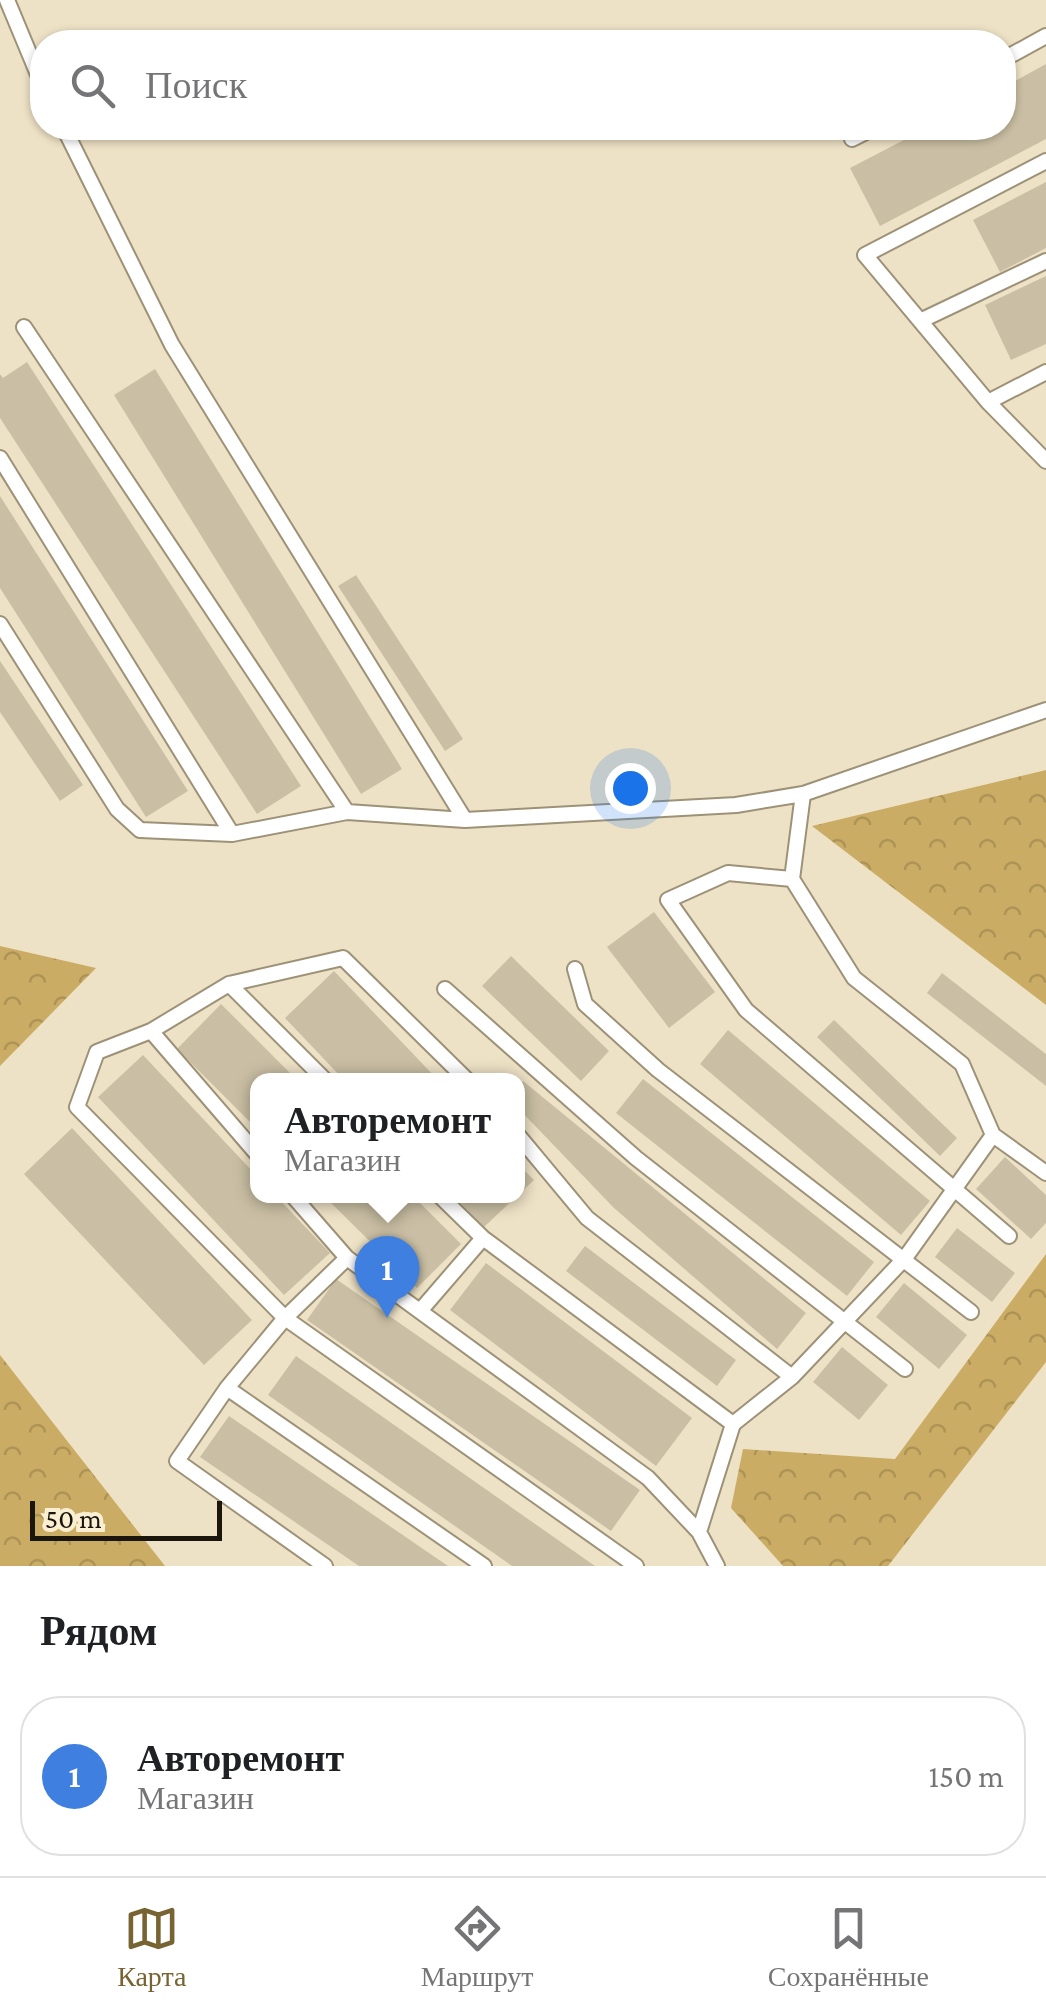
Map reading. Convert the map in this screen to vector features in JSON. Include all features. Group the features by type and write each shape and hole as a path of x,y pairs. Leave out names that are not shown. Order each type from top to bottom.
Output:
{"lane":[{"path":"7,0 30,55"},
{"path":"1016,52 1046,36"},
{"path":"70,140 172,345 465,820"},
{"path":"1046,161 866,255 988,402 1046,461"},
{"path":"920,321 1046,261"},
{"path":"24,327 347,812"},
{"path":"988,402 1046,372"},
{"path":"0,458 232,834"},
{"path":"0,624 116,809 140,830 232,834 347,812 465,820 736,806 803,794 1046,710"},
{"path":"803,794 792,880 854,978 916,1023 962,1064 993,1136 1046,1173"},
{"path":"792,880 728,873 668,900 746,1010 1009,1236"},
{"path":"461,1073 343,958 229,984 151,1031 96,1052 76,1107 285,1318 636,1566"},
{"path":"575,969 585,1004 658,1070 972,1312"},
{"path":"229,984 318,1073"},
{"path":"445,989 636,1158 906,1369"},
{"path":"151,1031 250,1146"},
{"path":"698,1532 733,1424 792,1377 906,1258 993,1136"},
{"path":"525,1144 587,1218 792,1377"},
{"path":"299,1203 347,1258 648,1478 698,1532 717,1566"},
{"path":"447,1203 483,1238 733,1424"},
{"path":"420,1311 483,1238"},
{"path":"324,1566 177,1460 227,1388 285,1318 347,1258"},
{"path":"227,1388 484,1566"}],"green space":[{"path":"1046,770 1046,1005 812,826"},
{"path":"0,946 96,968 0,1066"},
{"path":"1046,1254 1046,1362 888,1566 783,1566 731,1508 743,1449 895,1459"},
{"path":"0,1355 165,1566 0,1566"}],"building":[{"path":"1046,64 1046,139 880,226 850,168 904,140 1016,140 1016,80"},
{"path":"1046,182 1046,248 1000,272 973,220"},
{"path":"1046,276 1046,344 1011,360 985,305"},
{"path":"27,362 301,786 257,814 0,418 0,374 3,378"},
{"path":"155,369 402,769 361,794 114,395"},
{"path":"0,496 188,791 146,817 0,588"},
{"path":"356,575 463,739 445,751 338,586"},
{"path":"0,661 83,785 60,801 0,712"},
{"path":"654,912 715,992 669,1028 607,947"},
{"path":"511,956 609,1051 581,1081 482,986"},
{"path":"334,971 431,1073 337,1073 285,1018"},
{"path":"942,973 1046,1054 1046,1086 927,993"},
{"path":"221,1004 290,1073 250,1073 250,1122 177,1049"},
{"path":"834,1020 957,1138 940,1156 817,1037"},
{"path":"728,1030 930,1201 901,1235 700,1064"},
{"path":"143,1055 250,1169 250,1203 283,1203 330,1253 284,1295 98,1097"},
{"path":"643,1079 874,1262 847,1296 616,1113"},
{"path":"525,1083 806,1313 777,1349 614,1208 525,1115"},
{"path":"72,1128 252,1320 204,1365 24,1174"},
{"path":"1005,1157 1046,1195 1046,1223 1031,1239 976,1189"},
{"path":"525,1171 534,1180 525,1188"},
{"path":"331,1203 420,1203 461,1244 417,1288"},
{"path":"461,1203 510,1203 484,1227"},
{"path":"957,1228 1015,1273 992,1302 935,1257"},
{"path":"585,1246 736,1360 717,1386 566,1271"},
{"path":"486,1263 692,1418 656,1466 450,1310"},
{"path":"336,1279 640,1490 611,1531 307,1320"},
{"path":"904,1283 967,1335 939,1369 876,1317"},
{"path":"842,1347 888,1385 859,1420 813,1382"},
{"path":"296,1356 595,1566 512,1566 268,1395"},
{"path":"229,1416 448,1566 359,1566 200,1457"}],"place":[{"name":"Авторемонт","path":"387,1318"}]}
